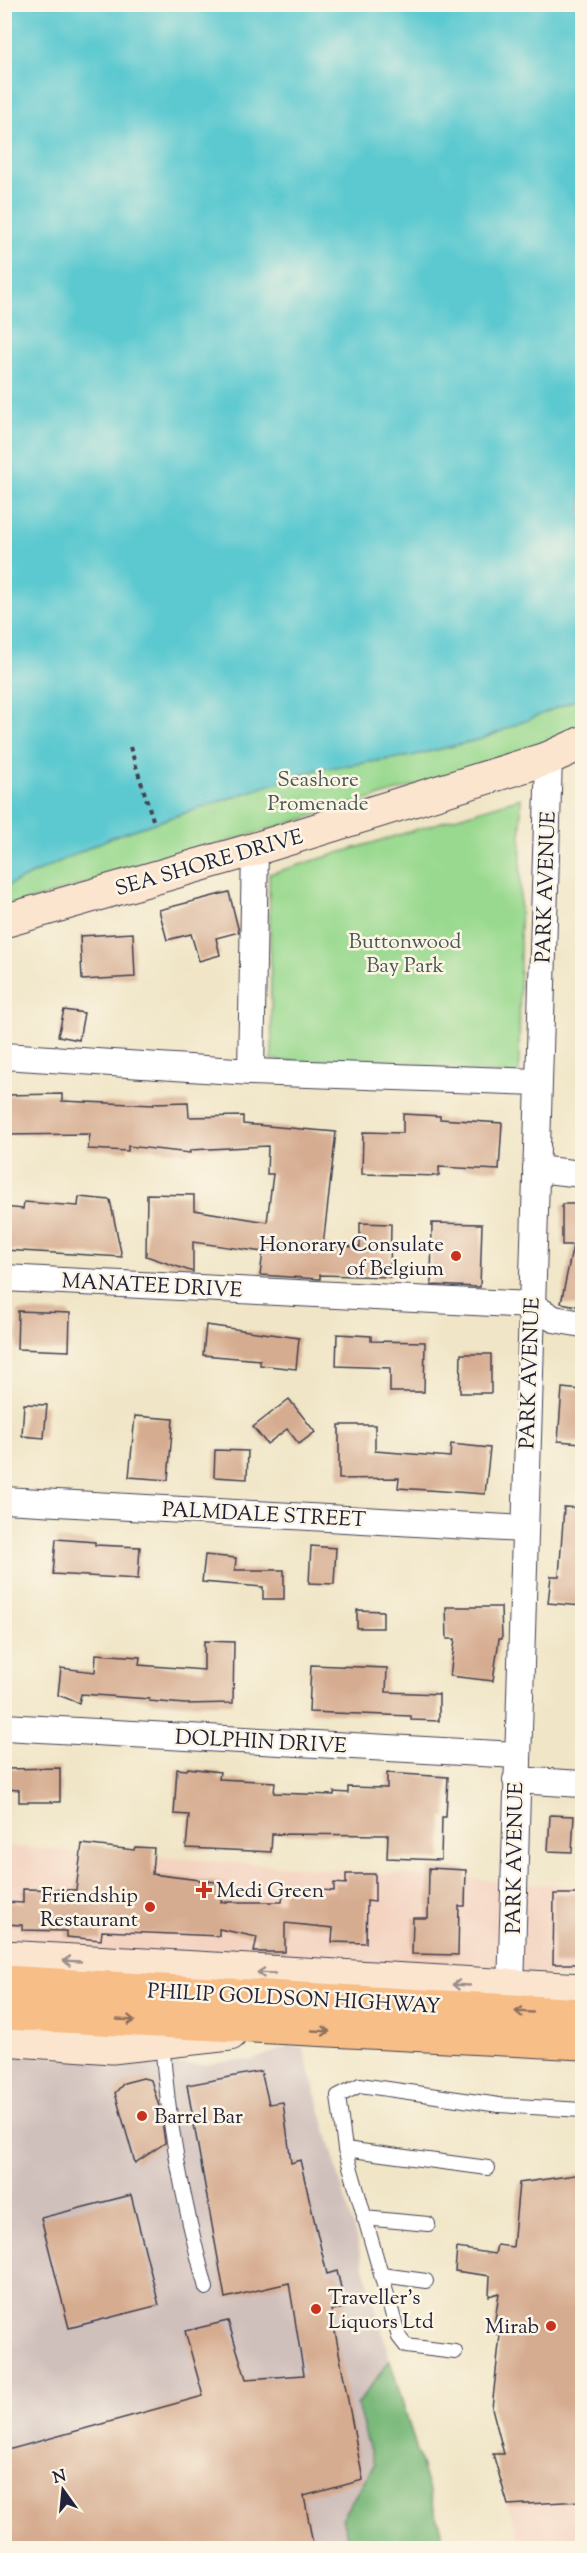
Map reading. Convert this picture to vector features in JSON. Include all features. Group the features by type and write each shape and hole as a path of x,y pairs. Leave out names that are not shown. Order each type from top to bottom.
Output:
{"main road":[{"name":"PHILIP GOLDSON HIGHWAY","path":"4,1982 582,2015"},
{"name":"PHILIP GOLDSON HIGHWAY","path":"4,2013 582,2043"}],"street":[{"name":"SEA SHORE DRIVE","path":"4,921 255,849 549,758 582,743"},
{"name":"PARK AVENUE","path":"511,1988 549,758"},
{"path":"251,1072 255,849"},
{"path":"4,1056 251,1072 539,1082"},
{"path":"536,1169 582,1174"},
{"name":"MANATEE DRIVE","path":"4,1278 531,1305 554,1319 582,1324"},
{"name":"PALMDALE STREET","path":"4,1500 524,1529"},
{"name":"DOLPHIN DRIVE","path":"4,1728 517,1767 582,1785"},
{"path":"4,1957 511,1988 582,1990"},
{"path":"4,2039 112,2047 273,2028"}],"lane":[{"path":"162,2041 165,2090 176,2154 188,2221 206,2288"},
{"path":"455,2352 406,2346 399,2337 345,2149 338,2096 360,2085 499,2105 582,2110"},
{"path":"345,2149 488,2168"},
{"path":"364,2218 428,2224"},
{"path":"381,2275 426,2282"}],"path":[{"path":"130,747 154,823"}],"shaded area":[{"path":"4,1846 582,1887 582,1978 5,1946"},
{"path":"292,2046 303,2047 390,2360 357,2405 374,2465 342,2517 350,2548 5,2548 4,2054 193,2065 251,2060"},
{"path":"582,2501 582,2548 523,2548 508,2505"}],"green space":[{"name":"Seashore Promenade","path":"582,697 582,728 531,751 5,908 4,887 112,837 315,770 411,756 482,739"},
{"name":"Buttonwood Bay Park","path":"521,798 519,1075 272,1060 269,874"},
{"path":"390,2360 446,2548 350,2548 342,2517 374,2465 357,2405"}],"water":[{"path":"4,5 582,5 582,697 482,739 411,756 315,770 112,837 5,887"}],"building":[{"path":"229,892 239,932 216,938 220,955 199,961 191,934 167,940 159,910"},
{"path":"133,933 135,977 82,980 80,936"},
{"path":"64,1010 84,1013 79,1040 58,1036"},
{"path":"62,1094 62,1101 154,1105 154,1103 188,1102 189,1117 243,1116 243,1124 336,1132 323,1246 360,1247 360,1223 391,1224 390,1277 320,1275 320,1279 260,1275 263,1252 193,1242 193,1272 146,1256 147,1194 194,1195 194,1210 267,1222 273,1174 267,1174 268,1146 190,1150 190,1153 128,1146 128,1151 88,1149 90,1134 4,1135 4,1095"},
{"path":"403,1114 502,1123 499,1170 439,1167 439,1176 362,1174 363,1132 403,1133"},
{"path":"79,1197 110,1200 122,1257 4,1250 4,1207 23,1209 24,1202 78,1206"},
{"path":"562,1204 582,1204 582,1307 561,1303 573,1245 562,1245"},
{"name":"Honorary Consulate of Belgium","path":"432,1223 482,1224 480,1287 431,1285"},
{"path":"18,1311 70,1313 69,1351 17,1349"},
{"path":"206,1325 299,1338 296,1369 260,1365 260,1360 203,1355"},
{"path":"337,1334 371,1336 371,1341 425,1342 424,1392 390,1392 390,1368 336,1366"},
{"path":"461,1354 491,1354 491,1393 460,1393"},
{"path":"562,1388 582,1390 582,1443 558,1441"},
{"path":"289,1399 315,1432 299,1444 287,1429 267,1444 253,1427"},
{"path":"24,1404 47,1405 44,1438 22,1436"},
{"path":"135,1416 173,1419 168,1480 129,1477"},
{"path":"339,1425 375,1425 375,1451 450,1457 451,1444 490,1448 485,1494 398,1488 399,1478 339,1479"},
{"path":"215,1450 248,1451 247,1479 214,1477"},
{"path":"564,1507 582,1508 582,1606 548,1603 551,1576 559,1576"},
{"path":"56,1539 95,1542 95,1545 140,1547 138,1579 53,1574"},
{"path":"311,1546 336,1548 334,1584 309,1583"},
{"path":"205,1555 236,1558 235,1570 284,1570 284,1599 263,1599 263,1587 202,1582"},
{"path":"446,1607 501,1607 502,1639 499,1639 493,1681 450,1676 455,1639 447,1639"},
{"path":"357,1610 383,1611 383,1628 357,1628"},
{"path":"204,1641 234,1642 233,1703 185,1704 81,1694 79,1703 58,1695 61,1668 95,1672 96,1654 140,1657 139,1665 204,1670"},
{"path":"311,1665 387,1668 386,1692 439,1694 439,1721 411,1720 411,1716 309,1712"},
{"path":"60,1768 60,1802 19,1802 19,1790 4,1789 4,1769"},
{"path":"188,1768 220,1772 219,1779 275,1782 274,1793 334,1795 334,1792 348,1793 348,1787 387,1788 387,1773 448,1777 446,1817 442,1817 441,1860 387,1858 388,1835 272,1834 271,1852 186,1848 189,1815 174,1814 177,1769 187,1770"},
{"path":"550,1815 574,1816 572,1852 548,1851"},
{"path":"82,1844 134,1850 135,1847 154,1848 152,1874 223,1883 221,1902 282,1902 284,1887 334,1891 334,1883 346,1884 346,1874 375,1874 375,1902 367,1901 366,1943 332,1942 333,1928 285,1923 285,1952 254,1952 257,1937 219,1929 219,1936 102,1931 101,1940 66,1937 66,1931 22,1930 22,1925 4,1924 4,1902 23,1903 23,1889 76,1890"},
{"path":"429,1868 466,1870 465,1906 459,1906 458,1955 412,1954 413,1918 428,1918"},
{"path":"554,1894 582,1894 582,1964 553,1964"},
{"name":"Traveller's Liquors Ltd","path":"261,2071 269,2104 283,2102 291,2163 300,2160 327,2274 337,2271 346,2308 331,2310 363,2480 304,2496 313,2544 291,2548 11,2548 4,2525 4,2451 203,2396 185,2331 228,2321 246,2379 304,2375 289,2283 225,2298 187,2085"},
{"name":"Barrel Bar","path":"143,2078 151,2080 161,2113 165,2143 135,2163 115,2093 124,2083"},
{"path":"582,2174 582,2501 508,2505 493,2454 504,2454 492,2408 500,2335 493,2333 499,2293 489,2296 490,2276 455,2271 457,2248 495,2254 497,2245 513,2247 519,2183"},
{"path":"131,2195 159,2305 69,2328 41,2218"}],"place":[{"name":"Honorary Consulate of Belgium","path":"456,1256"},
{"name":"Medi Green","path":"204,1890"},
{"name":"Friendship Restaurant","path":"150,1907"},
{"name":"Barrel Bar","path":"142,2116"},
{"name":"Traveller's Liquors Ltd","path":"316,2309"},
{"name":"Mirab","path":"551,2326"}]}
